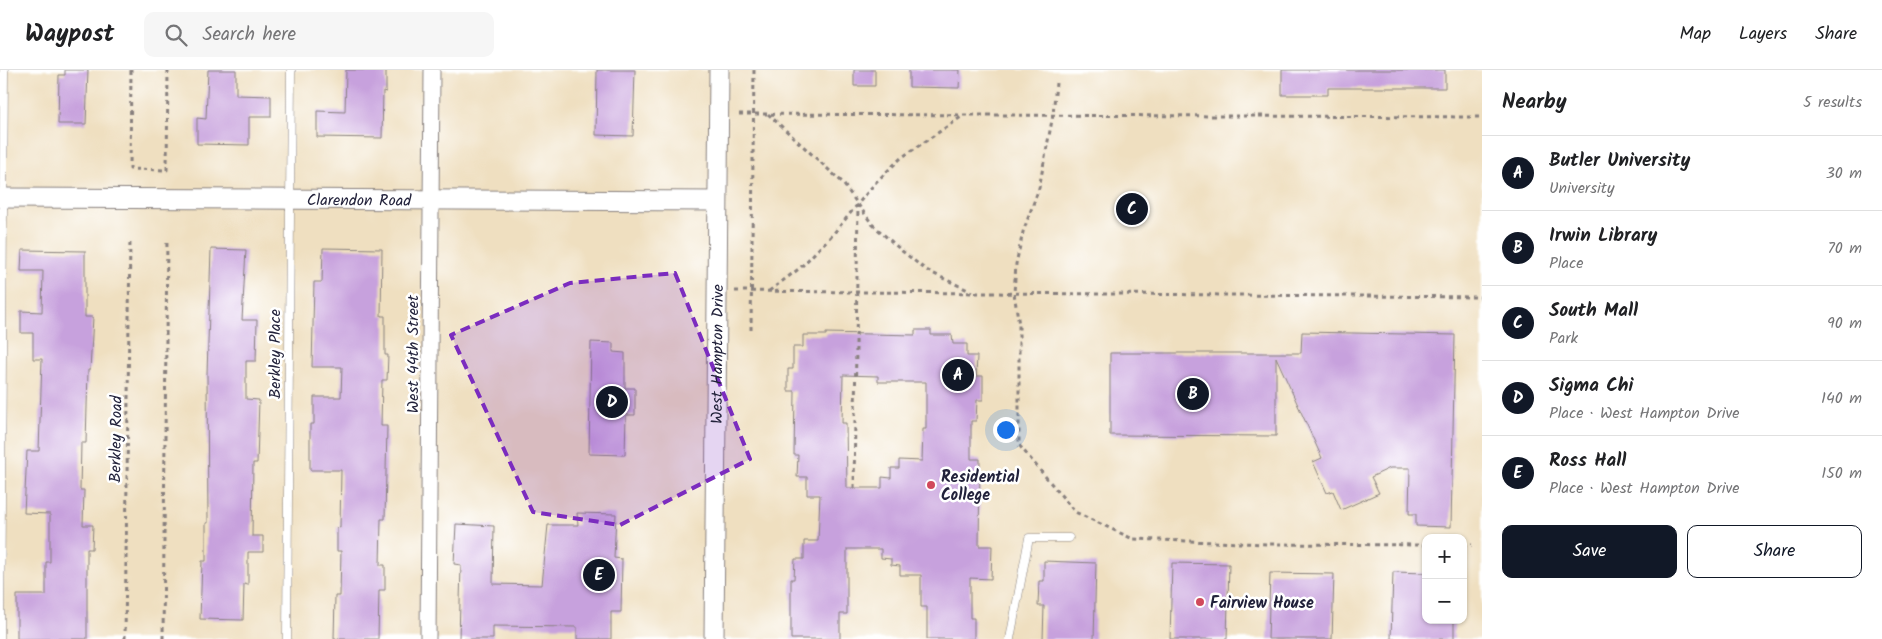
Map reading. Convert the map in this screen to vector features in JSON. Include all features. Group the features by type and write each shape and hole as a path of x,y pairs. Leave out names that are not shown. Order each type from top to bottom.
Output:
{"street":[{"name":"West 44th Street","path":"428,639 432,70"},
{"name":"West Hampton Drive","path":"714,639 719,70"},
{"name":"Clarendon Road","path":"1,198 717,201"}],"lane":[{"path":"0,639 1,198 4,70"},
{"name":"Berkley Place","path":"287,639 291,70"},
{"path":"1010,639 1029,538 1068,538"}],"path":[{"path":"131,70 130,170 167,170 168,70"},
{"path":"751,330 754,70"},
{"path":"1056,83 1039,188 1023,232 1016,264 1014,293 1019,325 1019,445 1075,512 1133,539 1268,544 1422,545"},
{"path":"739,114 1482,117"},
{"path":"767,114 842,182 872,224 926,270 973,292"},
{"path":"769,291 800,268 834,233 876,182 901,158 965,115"},
{"path":"854,488 858,204"},
{"name":"Berkley Road","path":"125,639 130,239"},
{"path":"163,639 168,239"},
{"path":"718,290 1482,296"},
{"path":"1467,545 1472,545"}],"highlighted area":[{"path":"675,273 750,459 620,525 533,512 451,335 570,283"}],"building":[{"path":"65,70 88,70 86,124 58,124 59,75 65,75"},
{"path":"208,70 236,70 236,95 271,96 271,117 249,117 249,145 197,144 197,118 206,119"},
{"path":"346,70 386,70 386,92 383,91 382,138 317,137 317,111 345,112"},
{"path":"597,70 635,70 633,136 596,135"},
{"path":"854,70 875,70 875,86 854,86"},
{"path":"909,70 960,70 959,88 909,87"},
{"path":"1282,70 1445,70 1445,88 1328,88 1328,95 1282,95"},
{"path":"323,248 382,249 381,316 385,316 385,355 388,355 387,380 382,380 381,426 387,426 385,519 381,519 380,565 385,565 385,590 379,590 378,639 334,639 335,596 340,596 341,551 337,551 337,527 340,528 341,470 310,470 310,424 314,424 314,397 341,397 342,367 312,367 314,282 322,282"},
{"path":"211,249 246,250 242,320 257,320 256,361 246,361 246,399 259,400 257,463 253,463 252,536 263,536 263,552 248,552 248,585 244,584 243,620 200,619 202,561 206,561 206,523 208,523 207,374"},
{"path":"22,250 85,251 85,317 93,317 90,370 88,370 86,443 81,443 80,490 84,490 83,525 93,525 92,549 87,549 87,639 17,639 17,595 46,595 46,562 50,562 50,514 24,513 27,451 39,451 42,359 33,359 33,333 21,333 21,311 42,312 43,271 21,271"},
{"name":"Residential College","path":"915,330 931,330 931,335 952,335 953,344 967,344 967,356 977,356 976,376 983,376 983,400 977,400 976,421 971,421 971,459 980,459 979,546 992,546 991,579 970,578 970,618 974,618 974,639 927,639 927,607 921,607 921,575 900,575 900,566 891,565 891,559 881,558 881,549 847,549 847,614 840,614 840,639 791,639 791,579 794,579 795,559 804,559 804,541 818,541 820,495 807,495 807,477 797,477 798,455 794,455 795,391 788,391 788,369 793,369 793,347 803,347 803,335 826,335 826,333 915,335","holes":["843,375 878,376 878,382 926,382 926,429 923,429 922,461 899,460 899,468 891,468 891,478 882,477 882,488 847,488 846,423 842,423"]},
{"path":"1302,332 1455,335 1451,527 1416,526 1416,514 1409,514 1410,468 1390,468 1371,477 1379,493 1341,510 1333,491 1327,493 1313,462 1322,458 1276,357 1276,436 1110,435 1110,353 1301,353"},
{"path":"591,342 613,343 613,352 625,353 625,388 635,388 635,415 626,415 625,455 589,454"},
{"path":"577,513 616,514 614,558 622,559 621,612 611,612 611,639 577,639 577,627 493,626 493,639 459,639 461,565 454,564 456,524 494,526 493,584 542,585 548,525 578,525"},
{"path":"1044,561 1096,563 1094,639 1043,639 1044,606 1038,606 1039,581 1044,581"},
{"name":"Fairview House","path":"1172,563 1229,564 1227,639 1170,639"},
{"path":"1393,572 1422,573 1422,624 1454,624 1454,639 1391,639"},
{"name":"Fairview House","path":"1270,573 1334,574 1332,639 1268,639"}],"place":[{"name":"South Mall","path":"1132,209"},
{"name":"Butler University","path":"958,375"},
{"name":"Irwin Library","path":"1193,394"},
{"name":"Sigma Chi","path":"612,402"},
{"name":"Residential College","path":"931,485"},
{"name":"Ross Hall","path":"599,575"},
{"name":"Fairview House","path":"1200,602"}]}
